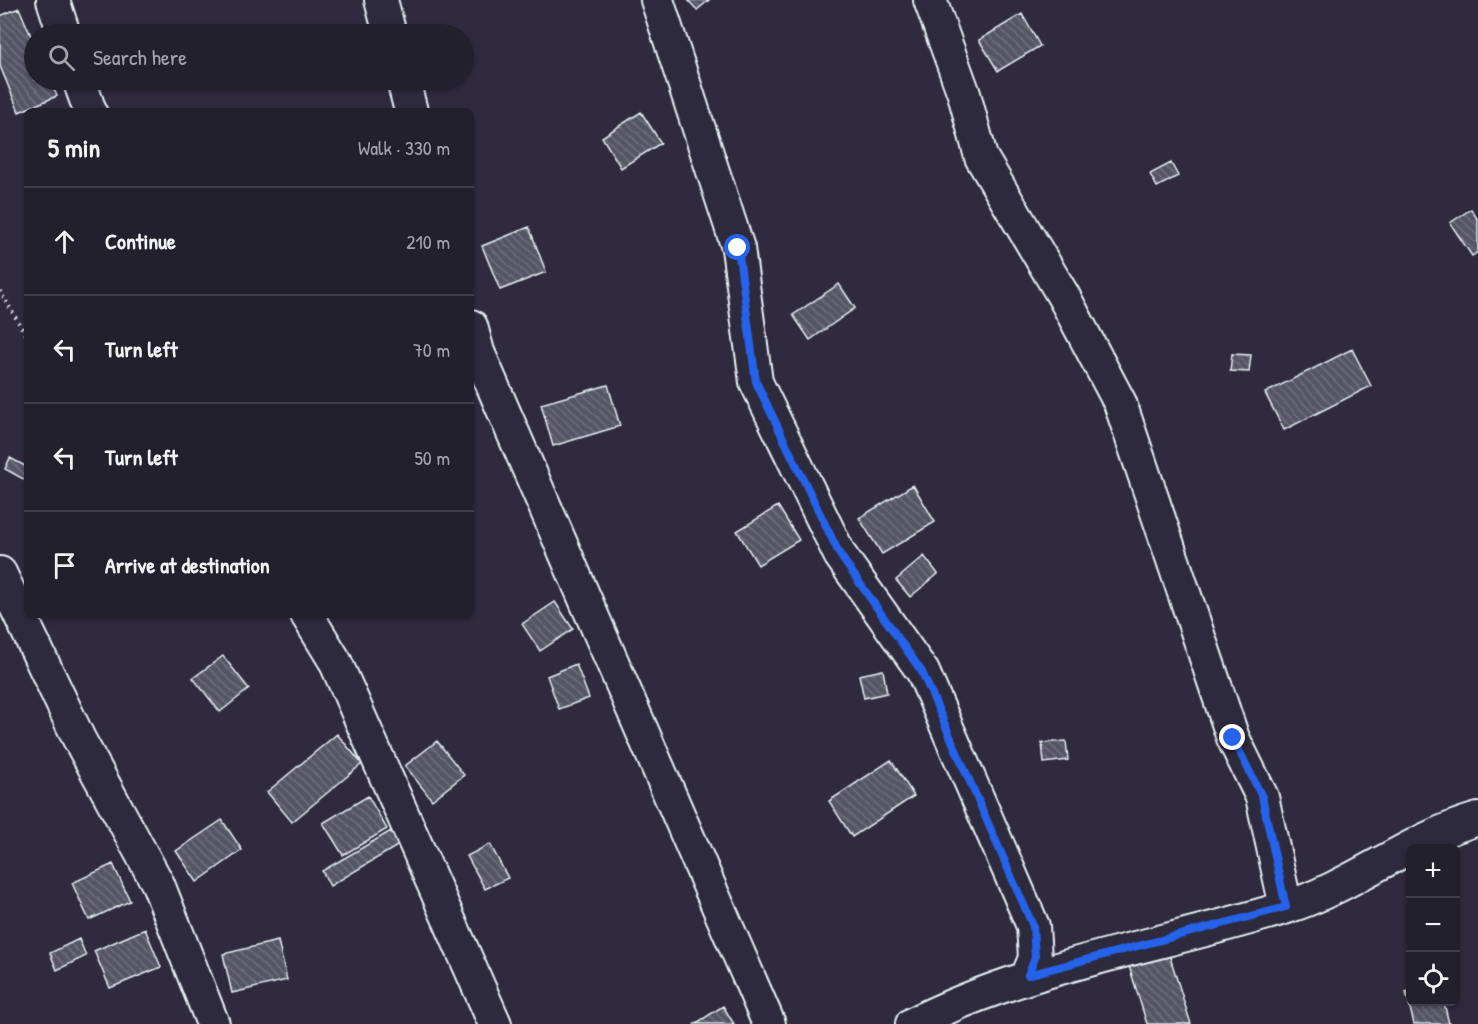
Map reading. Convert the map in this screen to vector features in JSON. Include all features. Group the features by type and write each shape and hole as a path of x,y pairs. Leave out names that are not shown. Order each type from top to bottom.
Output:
{"street":[{"path":"53,0 61,24"},
{"path":"381,0 387,24"},
{"path":"657,0 738,248 756,382 840,555 922,672 1033,926 1035,958 1028,975"},
{"path":"930,0 964,94 981,157 1064,297 1120,403 1233,738 1262,797 1286,907"},
{"path":"83,90 89,108"},
{"path":"406,90 410,108"},
{"path":"474,337 478,352 769,1024"},
{"path":"0,573 79,739 158,884 213,1024"},
{"path":"309,618 335,661 495,1024"},
{"path":"912,1024 1028,975 1286,907 1371,870 1448,828 1478,819"}],"path":[{"path":"0,291 24,332"}],"building":[{"path":"688,0 709,0 697,10"},
{"path":"19,8 26,24 24,24 24,90 54,90 57,96 19,112 0,66 0,16"},
{"path":"1022,14 1040,46 998,71 979,40"},
{"path":"641,112 661,143 621,168 602,137"},
{"path":"1171,163 1178,176 1157,187 1150,174"},
{"path":"1471,209 1478,220 1478,252 1472,256 1450,223"},
{"path":"529,227 546,272 500,290 482,246"},
{"path":"839,284 855,308 810,340 793,315"},
{"path":"1352,349 1371,386 1284,430 1265,393"},
{"path":"1232,354 1251,355 1249,372 1230,371"},
{"path":"608,385 620,426 553,446 541,404"},
{"path":"10,458 24,465 24,479 5,469"},
{"path":"913,485 935,522 882,554 859,518"},
{"path":"778,506 799,540 758,565 737,531"},
{"path":"924,556 938,574 910,597 896,580"},
{"path":"555,602 573,629 540,651 522,624"},
{"path":"223,656 249,689 220,712 193,678"},
{"path":"576,664 589,698 559,709 547,676"},
{"path":"883,670 887,693 864,698 859,675"},
{"path":"337,734 362,764 292,822 267,792"},
{"path":"437,741 464,775 432,800 405,766"},
{"path":"1066,741 1068,760 1044,763 1042,743"},
{"path":"891,760 914,796 852,837 829,801"},
{"path":"368,796 387,829 343,855 323,823"},
{"path":"222,820 242,850 197,882 176,851"},
{"path":"391,831 399,845 330,886 322,871"},
{"path":"490,844 508,878 485,889 467,856"},
{"path":"113,864 130,901 89,920 72,883"},
{"path":"145,929 161,967 110,988 94,951"},
{"path":"79,939 86,956 57,970 50,953"},
{"path":"278,941 287,980 232,993 223,954"},
{"path":"1169,954 1191,1024 1147,1024 1129,966"},
{"path":"723,1006 734,1024 695,1024"},
{"path":"1410,1006 1445,1006 1449,1024 1414,1024"}],"route":[{"path":"738,248 756,382 840,555 922,672 1033,926 1035,958 1028,975 1286,907 1262,797 1233,738"}]}
